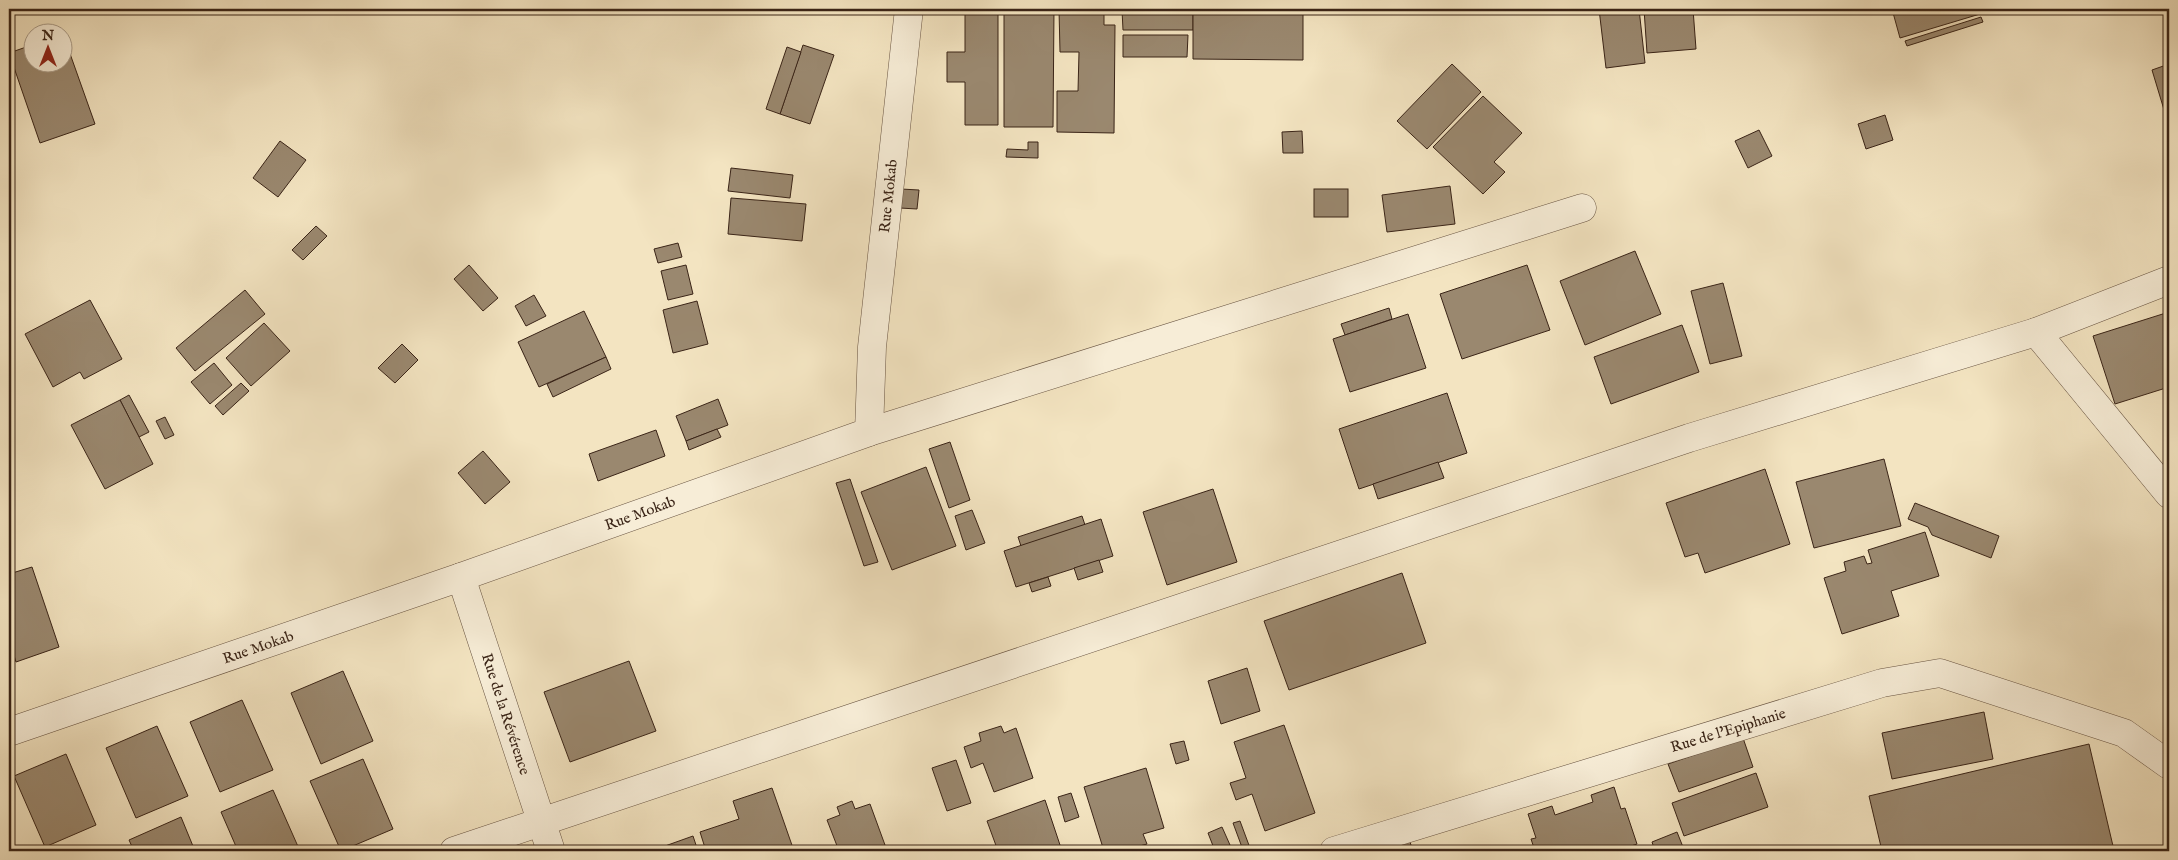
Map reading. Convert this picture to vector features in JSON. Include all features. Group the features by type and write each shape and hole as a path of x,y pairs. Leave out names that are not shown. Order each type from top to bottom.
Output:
{"street":[{"name":"Rue Mokab","path":"9,732 461,577 868,432 872,347 909,9"},
{"path":"868,432 1582,208"},
{"path":"454,851 1689,438 2036,332 2169,280"},
{"path":"2036,332 2169,494"},
{"name":"Rue de la Révérence","path":"461,577 552,851"},
{"name":"Rue de l'Epiphanie","path":"1334,851 1882,683 1940,673 2124,733 2169,765"}],"building":[{"path":"965,9 998,9 998,125 965,125 965,82 947,82 947,52 965,52"},
{"path":"1004,9 1054,9 1053,127 1004,127"},
{"path":"1059,9 1104,9 1104,25 1115,25 1114,133 1057,132 1057,91 1078,91 1079,52 1060,52"},
{"path":"1193,9 1193,30 1123,30 1122,10"},
{"path":"1193,9 1303,10 1303,60 1193,59"},
{"path":"1599,9 1639,9 1645,63 1606,68"},
{"path":"1644,9 1693,9 1696,49 1647,53"},
{"path":"1892,9 1979,9 1980,14 1900,38"},
{"path":"1981,17 1983,22 1907,46 1905,41"},
{"path":"1123,35 1188,35 1187,57 1123,57"},
{"path":"803,45 834,55 810,124 780,114"},
{"path":"787,47 801,52 780,114 766,109"},
{"path":"22,48 22,72 72,72 72,59 95,124 40,143 9,53"},
{"path":"1452,64 1481,92 1427,149 1397,121"},
{"path":"2169,64 2169,122 2168,123 2152,70"},
{"path":"1483,96 1522,133 1494,162 1505,172 1483,194 1433,147"},
{"path":"1885,115 1893,140 1866,149 1858,124"},
{"path":"1759,130 1772,156 1748,168 1735,141"},
{"path":"1302,131 1303,153 1283,153 1282,132"},
{"path":"280,141 306,160 278,197 253,178"},
{"path":"1028,142 1038,142 1038,158 1006,157 1007,149 1028,150"},
{"path":"731,168 793,175 790,198 728,191"},
{"path":"1450,186 1455,224 1387,232 1382,195"},
{"path":"901,189 919,190 917,209 900,208"},
{"path":"1314,189 1348,189 1348,217 1314,217"},
{"path":"731,198 806,204 802,241 728,234"},
{"path":"316,226 327,236 303,260 292,250"},
{"path":"678,243 682,257 658,263 654,249"},
{"path":"1635,251 1661,314 1585,345 1560,281"},
{"path":"469,265 498,298 483,311 454,279"},
{"path":"686,265 693,294 668,300 661,271"},
{"path":"1527,265 1550,330 1462,359 1440,294"},
{"path":"1723,283 1742,356 1710,364 1691,291"},
{"path":"245,290 265,314 195,371 176,348"},
{"path":"534,295 546,316 526,326 515,306"},
{"path":"90,300 122,359 84,379 80,372 53,387 25,334"},
{"path":"697,301 708,344 673,353 663,310"},
{"path":"1389,308 1392,319 1345,335 1341,324"},
{"path":"584,311 606,357 539,387 518,342"},
{"path":"2169,312 2169,387 2115,404 2093,336"},
{"path":"1408,314 1426,368 1350,392 1333,339"},
{"path":"264,323 290,351 251,386 226,358"},
{"path":"1682,325 1699,372 1611,404 1594,357"},
{"path":"402,344 418,360 395,383 378,368"},
{"path":"606,357 611,369 553,397 547,384"},
{"path":"214,363 232,385 210,404 191,382"},
{"path":"241,383 249,391 223,415 215,406"},
{"path":"1447,393 1467,453 1359,489 1339,429"},
{"path":"129,395 149,432 139,437 120,400"},
{"path":"718,399 728,425 686,441 676,416"},
{"path":"120,400 153,464 105,489 71,425"},
{"path":"165,417 174,435 165,439 156,421"},
{"path":"717,429 721,437 689,450 686,441"},
{"path":"656,430 665,456 598,481 589,454"},
{"path":"950,442 970,500 949,508 929,449"},
{"path":"483,451 510,482 485,504 458,473"},
{"path":"1884,459 1901,526 1814,548 1796,482"},
{"path":"1438,462 1444,478 1378,499 1373,484"},
{"path":"926,467 956,546 892,570 861,492"},
{"path":"1765,469 1790,544 1705,573 1698,553 1685,557 1666,503"},
{"path":"850,479 878,562 864,566 836,483"},
{"path":"1213,489 1237,562 1167,585 1143,512"},
{"path":"1915,503 1999,536 1991,558 1932,535 1928,527 1908,519"},
{"path":"972,510 985,543 966,550 955,516"},
{"path":"1082,516 1085,525 1021,546 1018,537"},
{"path":"1101,519 1113,556 1016,587 1004,551"},
{"path":"1925,532 1939,576 1891,591 1899,616 1842,634 1824,578 1846,571 1844,562 1864,556 1867,564 1872,563 1868,550"},
{"path":"1099,560 1103,572 1078,580 1074,568"},
{"path":"32,567 59,647 16,662 9,639 9,574"},
{"path":"1402,573 1426,643 1289,690 1264,621"},
{"path":"1048,577 1051,586 1032,592 1029,583"},
{"path":"629,661 656,731 570,762 544,692"},
{"path":"1247,668 1260,711 1221,724 1208,681"},
{"path":"343,671 373,741 321,764 291,693"},
{"path":"242,700 273,770 220,792 190,722"},
{"path":"1984,712 1993,759 1892,779 1882,733"},
{"path":"1284,725 1315,813 1265,831 1252,794 1236,800 1230,783 1246,778 1234,742"},
{"path":"157,726 188,796 136,818 106,748"},
{"path":"1001,726 1004,733 1016,728 1033,778 994,792 983,763 971,768 964,747 981,741 979,733"},
{"path":"1743,738 1753,767 1679,792 1668,764"},
{"path":"1184,741 1189,760 1176,764 1170,744"},
{"path":"2089,744 2113,846 2088,851 1882,851 1869,796"},
{"path":"66,754 96,825 45,847 14,776"},
{"path":"363,759 393,829 341,851 310,781"},
{"path":"956,760 971,803 947,811 932,768"},
{"path":"1146,768 1164,828 1143,834 1147,844 1121,851 1104,851 1084,787"},
{"path":"1756,773 1768,807 1684,836 1672,803"},
{"path":"1614,787 1621,809 1625,808 1637,844 1616,851 1535,851 1531,839 1536,838 1528,814 1552,806 1555,815 1593,802 1591,795"},
{"path":"772,788 794,851 706,851 700,832 739,819 733,801"},
{"path":"273,790 300,851 238,851 221,812"},
{"path":"1071,793 1079,817 1065,822 1058,797"},
{"path":"1045,800 1062,851 998,851 987,821"},
{"path":"852,801 855,809 870,804 885,845 868,851 839,851 827,820 840,815 837,807"},
{"path":"181,817 195,851 134,851 129,840"},
{"path":"1240,821 1250,848 1243,850 1233,823"},
{"path":"1222,827 1230,845 1215,851 1208,833"},
{"path":"1677,832 1683,847 1670,851 1655,851 1652,842"},
{"path":"693,836 698,851 651,851"},
{"path":"1409,839 1413,851 1391,851 1389,846"}]}
